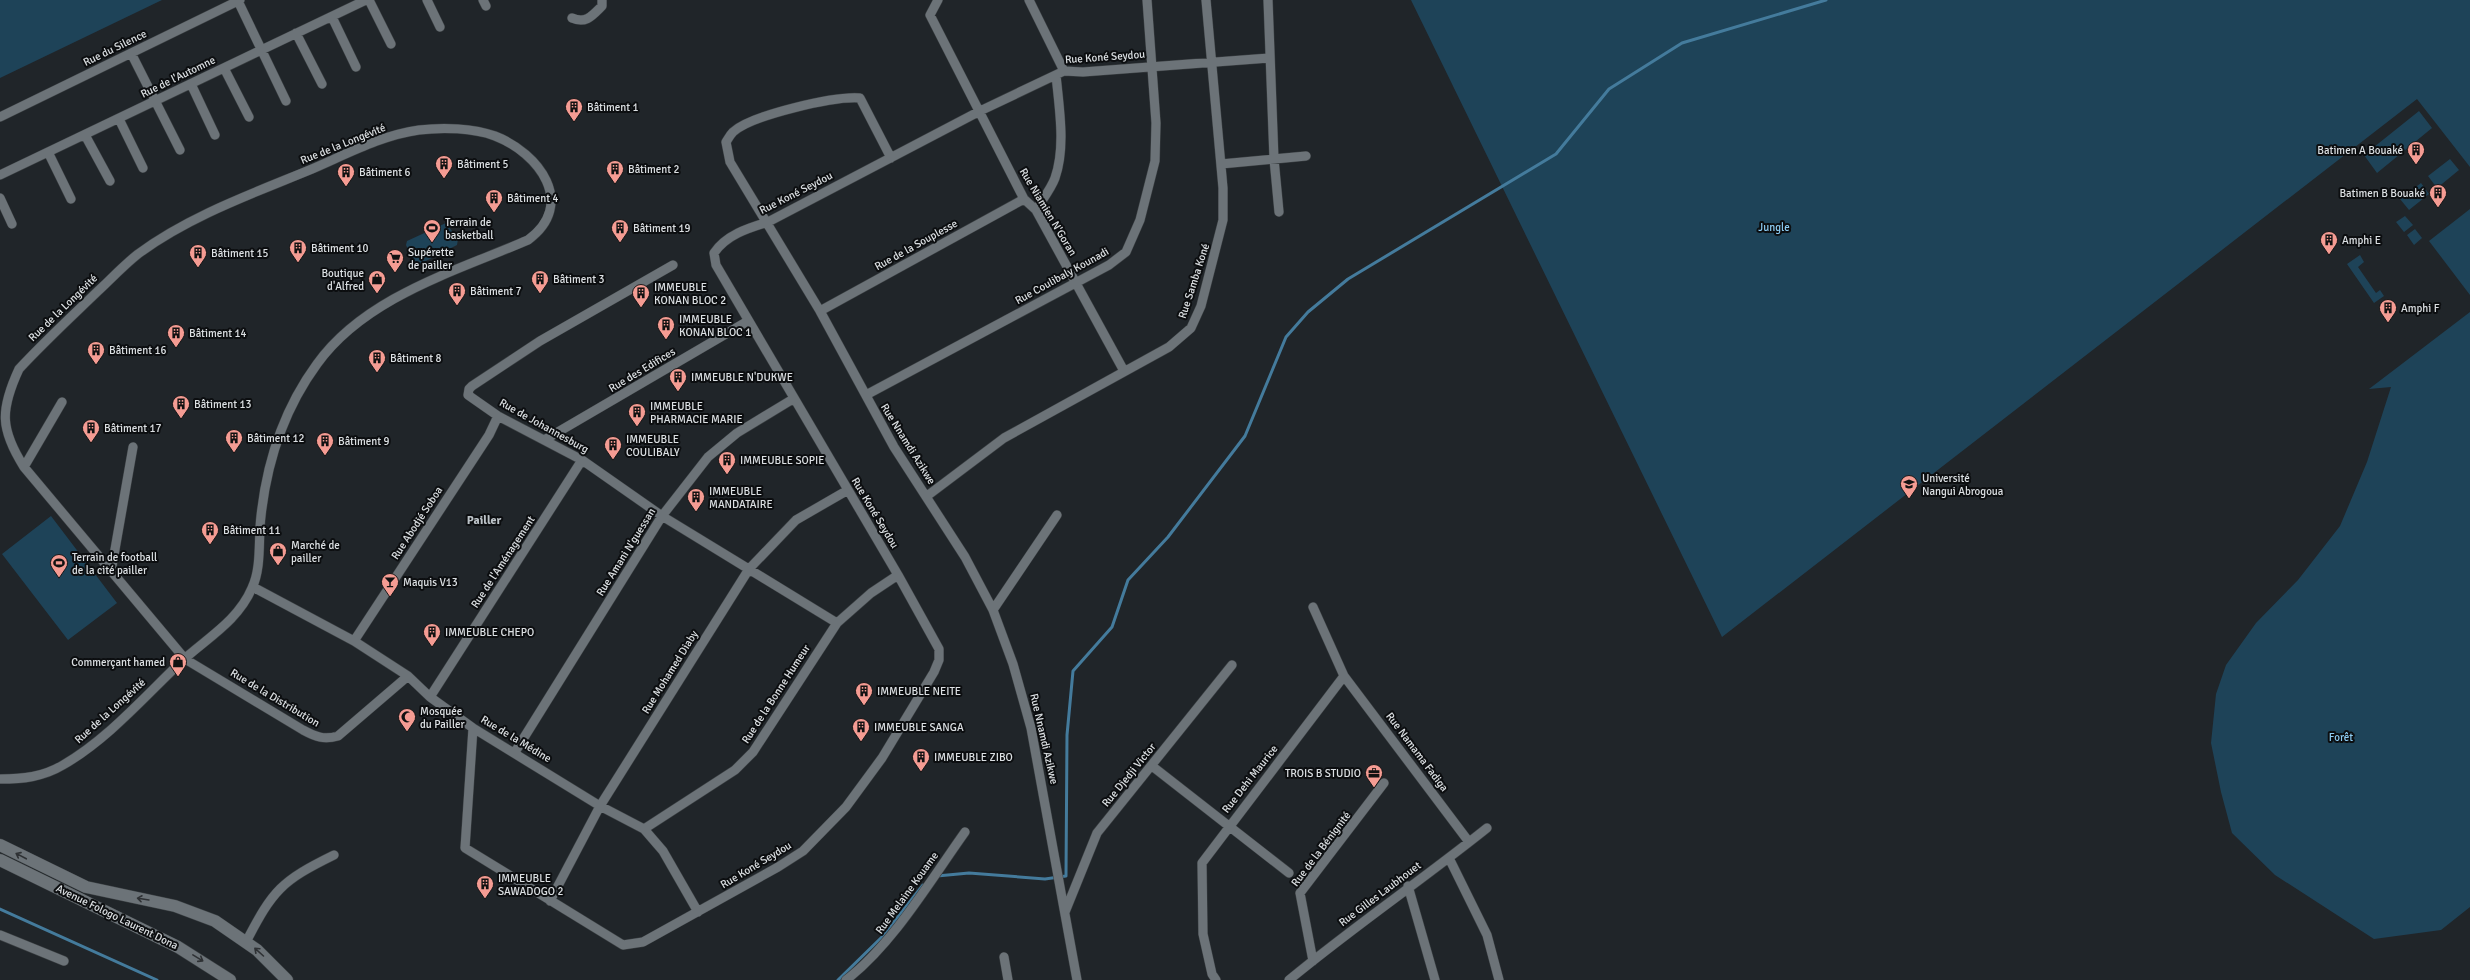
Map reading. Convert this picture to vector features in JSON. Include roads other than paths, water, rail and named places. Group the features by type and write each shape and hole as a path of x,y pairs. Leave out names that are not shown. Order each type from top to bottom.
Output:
{"main road":[{"name":"Avenue Fologo Laurent Dona","path":"0,845 86,887 158,901 196,913 215,921 246,942 287,980"},
{"name":"Avenue Fologo Laurent Dona","path":"0,860 178,947 230,980"}],"street":[{"path":"239,0 286,101"},
{"name":"Rue du Silence","path":"0,117 239,0"},
{"name":"Rue de l'Automne","path":"0,175 366,0"},
{"path":"369,0 391,44"},
{"path":"427,0 440,27"},
{"path":"572,18 579,21 587,20 602,6 602,0"},
{"name":"Rue Niamien N'Goran","path":"938,0 930,15 1024,199 1036,210 1124,372"},
{"path":"1029,0 1060,73 1058,170 1054,180 1036,210"},
{"name":"Rue Coulibaly Kounadi","path":"866,396 985,334 1109,266 1126,252 1140,220 1155,161 1156,123 1147,0"},
{"name":"Rue Samba Koné","path":"927,496 1004,438 1169,347 1191,328 1201,306 1224,220 1213,61 1206,0"},
{"path":"1268,0 1274,159 1279,212"},
{"path":"332,17 356,66"},
{"path":"296,33 322,84"},
{"path":"131,53 180,150"},
{"name":"Rue Koné Seydou","path":"473,728 465,848 623,945 630,946 643,942 778,867 803,850 846,807 882,758 934,672 939,660 937,642 748,321 716,265 714,253 725,241 747,228 768,222 980,111 1060,73 1269,58"},
{"path":"224,68 249,118"},
{"path":"191,84 215,134"},
{"name":"Rue Nnamdi Azikwe","path":"891,158 860,98 847,97 830,100 772,114 742,126 733,132 726,142 730,162 768,222 820,311 894,447 965,557 993,610 1013,664 1031,728 1077,980"},
{"path":"119,119 143,168"},
{"name":"Rue de la Longévité","path":"0,779 42,776 62,766 107,732 184,659 232,617 243,605 253,587 261,515 270,464 286,416 317,363 346,334 371,314 422,284 528,240 540,231 549,219 552,201 550,189 539,170 514,146 494,136 471,131 418,130 388,138 211,213 172,232 138,254 48,338 19,369 9,388 2,417 9,445 24,467 184,659"},
{"path":"85,135 110,181"},
{"path":"48,152 71,199"},
{"path":"1221,164 1306,156"},
{"path":"0,198 12,224"},
{"name":"Rue de la Souplesse","path":"820,311 1024,199"},
{"name":"Rue de Johannesburg","path":"673,264 540,341 469,389 467,392 471,398 498,416 546,439 582,460 662,516 838,623"},
{"name":"Rue des Edifices","path":"546,439 748,321"},
{"name":"Rue Amani N'guessan","path":"515,752 662,516 708,457 737,433 793,399"},
{"path":"24,467 62,402"},
{"name":"Rue Abodjé Soboa","path":"354,641 489,435 498,416"},
{"path":"110,572 133,447"},
{"name":"Rue de l'Aménagement","path":"430,698 582,460"},
{"name":"Rue Mohamed Diaby","path":"550,901 600,806 749,569 796,520 848,490"},
{"path":"993,610 1057,515"},
{"name":"Rue de la Bonne Humeur","path":"644,829 735,770 753,752 838,623 871,592 898,575"},
{"name":"Rue de la Médine","path":"253,587 354,641 408,676 430,698 473,728 515,752 600,806 644,829 663,851 698,912"},
{"path":"1313,607 1344,676"},
{"name":"Rue de la Distribution","path":"184,659 303,730 318,738 328,739 338,736 408,676"},
{"name":"Rue Djedji Victor","path":"1065,912 1098,833 1232,665"},
{"name":"Rue Dehi Maurice","path":"1216,980 1212,974 1203,934 1202,863 1344,676"},
{"name":"Rue Namama Fadiga","path":"1344,676 1469,842"},
{"path":"1152,766 1228,827 1289,873"},
{"name":"Rue de la Bénignité","path":"1313,961 1300,893 1384,783"},
{"name":"Rue Gilles Laubhouet","path":"1289,980 1408,886 1449,858 1487,828"},
{"name":"Rue Melaine Kouame","path":"846,980 870,959 892,935 965,832"},
{"path":"246,942 264,908 285,883 301,871 334,855"},
{"path":"1449,858 1487,935 1499,980"},
{"path":"1408,886 1435,980"},
{"path":"0,935 64,961"},
{"path":"1004,957 1008,980"}],"waterway":[{"path":"937,876 969,873 1045,879 1066,876 1067,735 1073,671 1112,627 1128,580 1168,537 1245,436 1286,337 1308,312 1348,279 1556,154 1609,89 1682,43 1826,0"},
{"path":"838,980 884,935 923,885"},
{"path":"0,909 157,980"}],"place":[{"name":"Bâtiment 1","path":"574,122"},
{"name":"Batimen A Bouaké","path":"2416,165"},
{"name":"Bâtiment 5","path":"444,179"},
{"name":"Bâtiment 2","path":"615,184"},
{"name":"Bâtiment 6","path":"346,187"},
{"name":"Batimen B Bouaké","path":"2438,208"},
{"name":"Bâtiment 4","path":"494,213"},
{"name":"Terrain de basketball","path":"432,243"},
{"name":"Bâtiment 19","path":"620,243"},
{"name":"Amphi E","path":"2329,255"},
{"name":"Bâtiment 10","path":"298,263"},
{"name":"Bâtiment 15","path":"198,268"},
{"name":"Supérette de pailler","path":"395,273"},
{"name":"Boutique d'Alfred","path":"377,294"},
{"name":"Bâtiment 3","path":"540,294"},
{"name":"Bâtiment 7","path":"457,306"},
{"name":"IMMEUBLE KONAN BLOC 2","path":"641,308"},
{"name":"Amphi F","path":"2388,323"},
{"name":"IMMEUBLE KONAN BLOC 1","path":"666,340"},
{"name":"Bâtiment 14","path":"176,348"},
{"name":"Bâtiment 16","path":"96,365"},
{"name":"Bâtiment 8","path":"377,373"},
{"name":"IMMEUBLE N'DUKWE","path":"678,392"},
{"name":"Bâtiment 13","path":"181,419"},
{"name":"IMMEUBLE PHARMACIE MARIE","path":"637,427"},
{"name":"Bâtiment 17","path":"91,443"},
{"name":"Bâtiment 12","path":"234,453"},
{"name":"Bâtiment 9","path":"325,456"},
{"name":"IMMEUBLE COULIBALY","path":"613,460"},
{"name":"IMMEUBLE SOPIE","path":"727,475"},
{"name":"Université Nangui Abrogoua","path":"1909,499"},
{"name":"IMMEUBLE MANDATAIRE","path":"696,512"},
{"name":"Bâtiment 11","path":"210,545"},
{"name":"Marché de pailler","path":"278,566"},
{"name":"Terrain de football de la cité pailler","path":"59,578"},
{"name":"Maquis V13","path":"390,597"},
{"name":"IMMEUBLE CHEPO","path":"432,647"},
{"name":"Commerçant hamed","path":"178,677"},
{"name":"IMMEUBLE NEITE","path":"864,706"},
{"name":"Mosquée du Pailler","path":"407,732"},
{"name":"IMMEUBLE SANGA","path":"861,742"},
{"name":"IMMEUBLE ZIBO","path":"921,772"},
{"name":"TROIS B STUDIO","path":"1374,788"},
{"name":"IMMEUBLE SAWADOGO 2","path":"485,899"}],"district":[{"name":"Pailler","path":"484,520"}],"park label":[{"name":"Jungle","path":"1774,227"},
{"name":"Forêt","path":"2341,737"}]}
